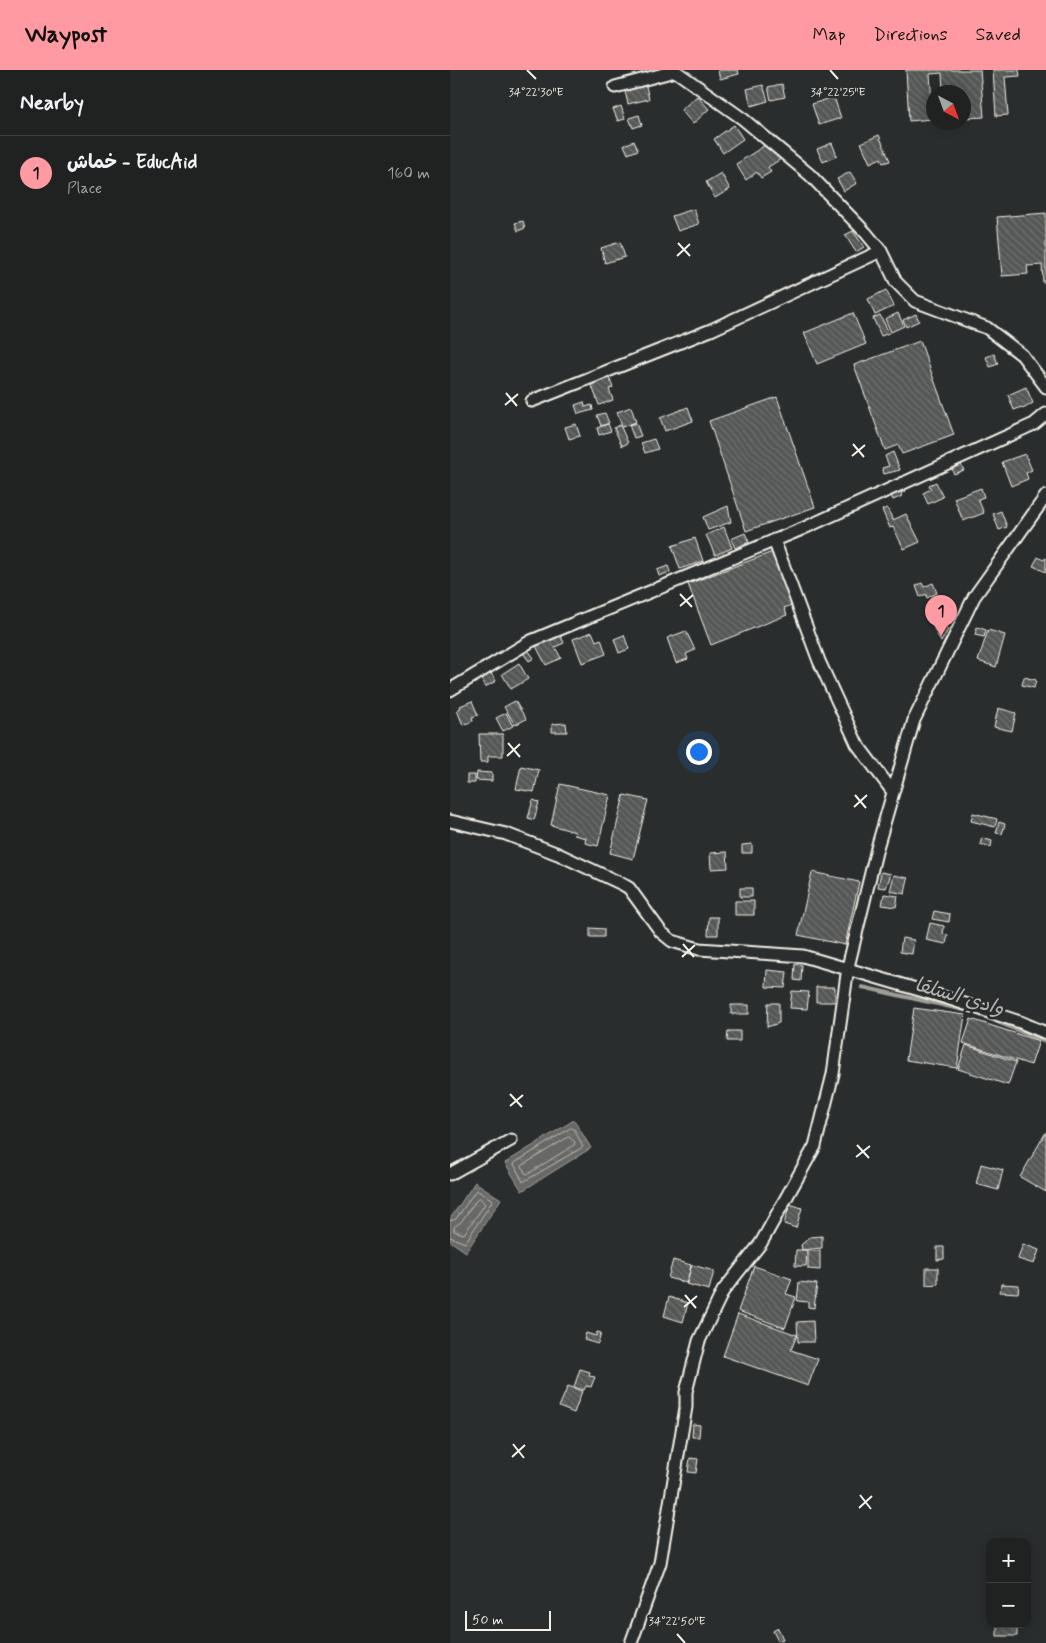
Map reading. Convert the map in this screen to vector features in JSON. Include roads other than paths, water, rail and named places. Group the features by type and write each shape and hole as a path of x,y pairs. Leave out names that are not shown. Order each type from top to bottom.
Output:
{"street":[{"path":"615,87 674,71 743,119 797,163 849,214 881,251 896,282 915,301 987,328 1022,354 1046,386"},
{"path":"532,402 711,330 881,251"},
{"path":"450,690 531,641 774,540 978,451 1034,424 1046,414"},
{"path":"631,1643 660,1563 684,1417 686,1392 699,1340 723,1292 761,1243 815,1146 832,1074 848,967 877,848 914,720 974,597 1046,496"},
{"path":"774,540 819,661 857,744 893,792"},
{"path":"450,821 506,834 558,854 622,884 629,888 661,932 672,941 699,949 803,956 848,967 1020,1022 1046,1033"},
{"path":"450,1174 511,1140"}],"water":[{"path":"574,1120 591,1148 522,1191 505,1163"},
{"path":"475,1182 501,1199 466,1252 450,1241 450,1219"}],"waterway":[{"name":"وادي السلقا","path":"862,987 973,1012 1046,1042"}],"place":[{"name":"خماش - EducAid","path":"941,636"}]}
